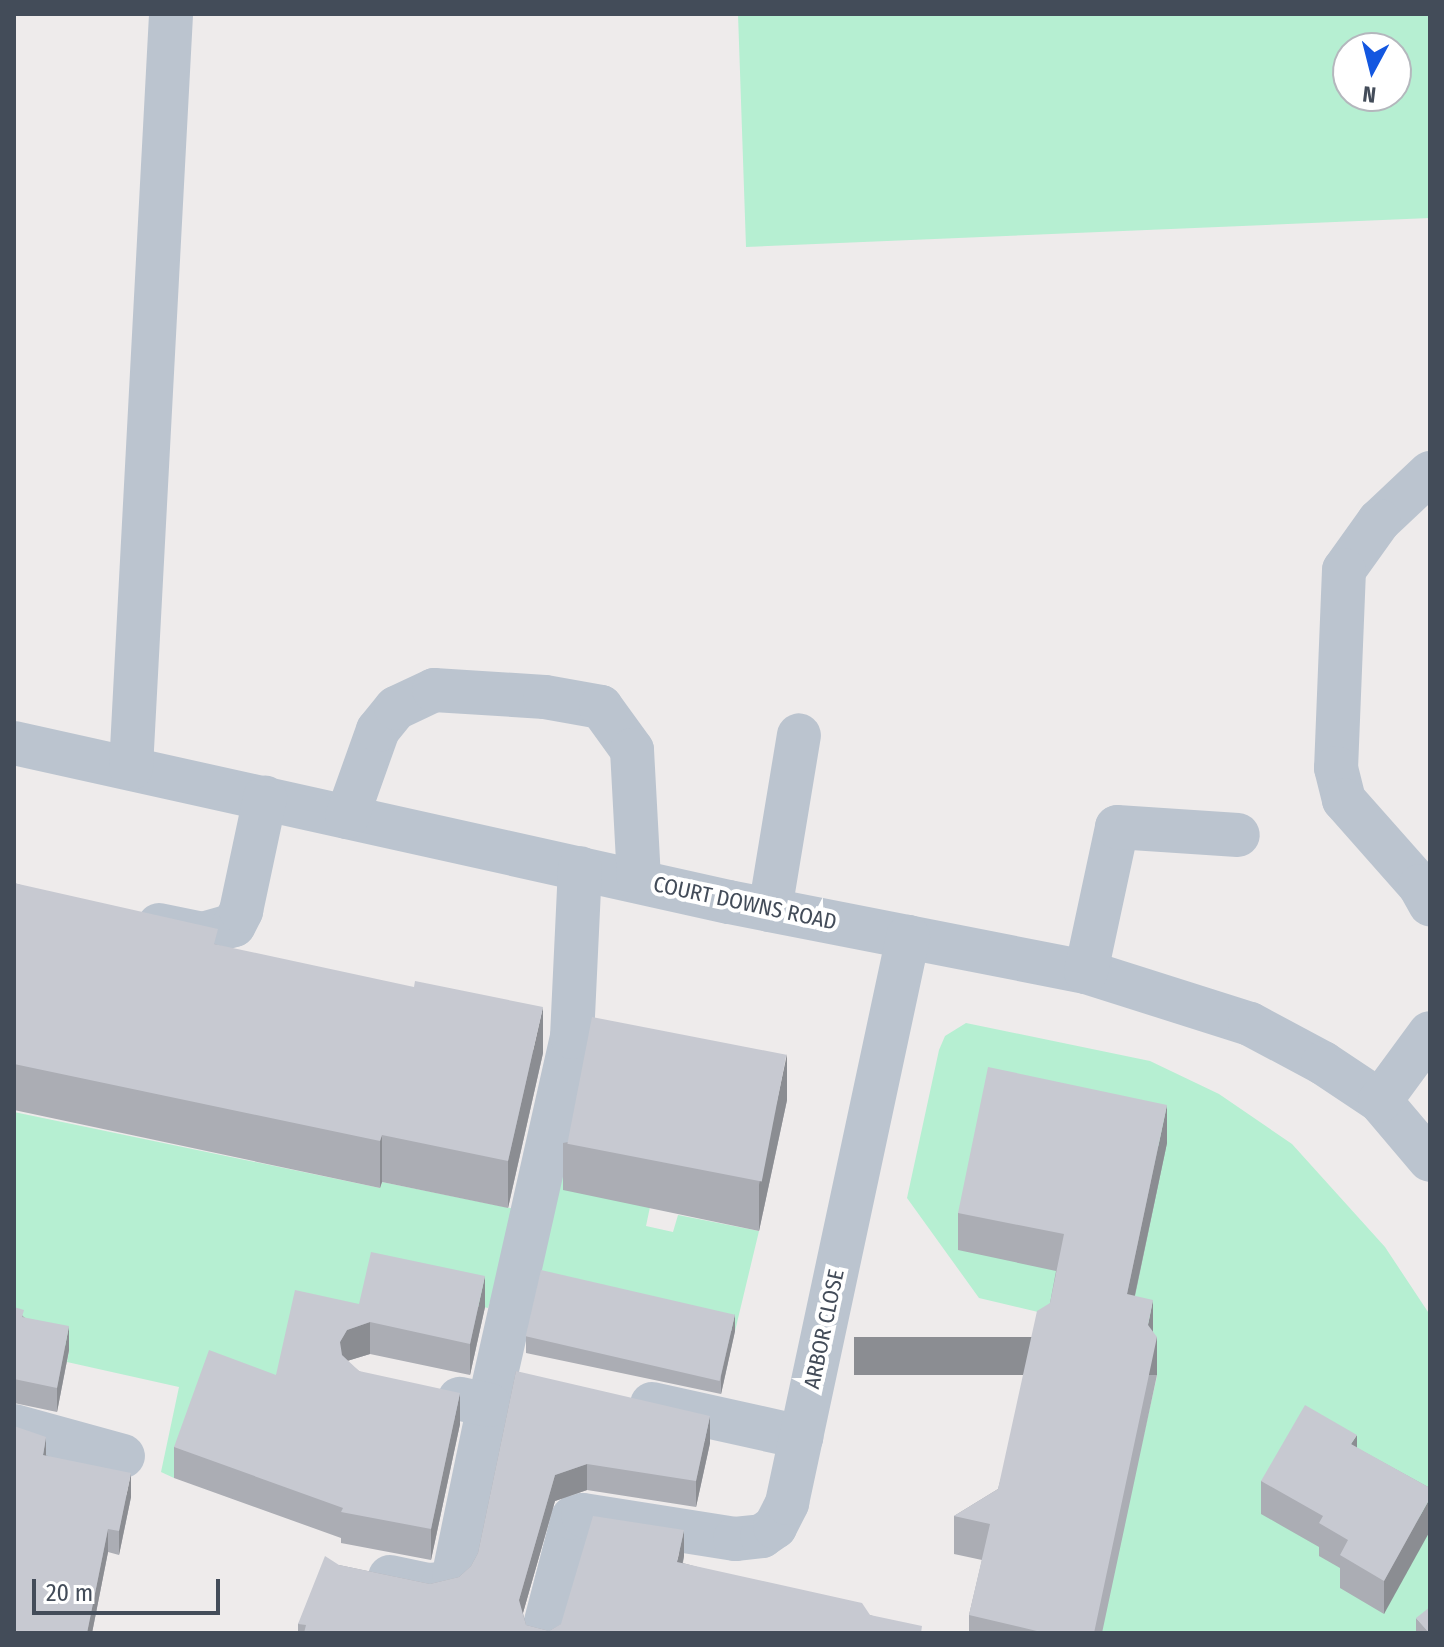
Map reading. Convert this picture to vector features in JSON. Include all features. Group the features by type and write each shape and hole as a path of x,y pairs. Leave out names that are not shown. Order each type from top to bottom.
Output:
{"street":[{"path":"131,768 171,14"},
{"path":"1430,473 1363,538 1344,570 1336,768 1344,800 1420,886 1430,904"},
{"path":"347,817 378,730 396,708 434,690 545,697 601,707 632,750 639,881"},
{"path":"770,910 799,735"},
{"name":"COURT DOWNS ROAD","path":"14,743 770,910 1086,972 1250,1024 1380,1101 1430,1160"},
{"path":"118,917 203,934 221,933 234,925 241,911 265,798"},
{"path":"1086,972 1117,827 1238,835"},
{"path":"344,1567 429,1585 443,1584 454,1574 572,1037 580,868"},
{"name":"ARBOR CLOSE","path":"543,1633 567,1528 583,1515 735,1539 762,1536 775,1527 787,1503 908,937"},
{"path":"1380,1101 1430,1033"},
{"path":"427,1392 489,1405"},
{"path":"606,1394 801,1437"},
{"path":"14,1426 123,1456"}],"green space":[{"path":"738,14 1430,14 1430,218 746,247"},
{"path":"966,1023 1150,1061 1219,1094 1292,1144 1385,1247 1430,1315 1430,1633 1099,1633 1157,1376 1148,1363 1055,1316 979,1298 907,1198 939,1050 945,1036"},
{"path":"583,1057 650,1207 646,1226 673,1232 678,1215 759,1231 735,1331 531,1286"},
{"path":"14,1112 380,1188 382,1182 520,1210 488,1308 371,1283 359,1337 278,1397 209,1382 174,1478 161,1472 179,1387 67,1362 69,1350 14,1331"}],"building":[{"path":"14,883 218,929 214,944 414,987 415,981 543,1007 508,1161 382,1135 380,1141 14,1064"},
{"path":"592,1017 786,1055 762,1181 567,1144"},
{"path":"988,1067 1167,1105 1127,1294 1153,1300 1148,1325 1157,1337 1094,1633 1041,1633 969,1615 990,1524 954,1516 998,1489 1037,1311 1050,1303 1064,1234 958,1213"},
{"path":"371,1252 485,1276 470,1344 370,1322 347,1330 340,1342 342,1355 359,1371 460,1393 431,1529 341,1512 343,1508 174,1447 209,1350 276,1375 295,1290 359,1304"},
{"path":"541,1270 735,1315 720,1381 526,1336"},
{"path":"14,1307 24,1310 22,1317 69,1326 57,1388 14,1379"},
{"path":"516,1371 710,1416 696,1481 587,1464 555,1475 519,1600 526,1625 549,1631 561,1624 593,1516 684,1530 677,1562 862,1603 870,1615 922,1626 921,1633 304,1633 306,1625 298,1624 325,1556 339,1565 430,1584 459,1577 471,1566 478,1553"},
{"path":"1305,1405 1357,1435 1351,1444 1430,1488 1430,1498 1384,1581 1340,1555 1348,1540 1319,1523 1323,1516 1261,1481"},
{"path":"14,1426 46,1437 43,1455 131,1473 119,1531 108,1529 87,1633 14,1633"},
{"path":"1430,1607 1430,1633 1429,1633 1416,1618"}]}
